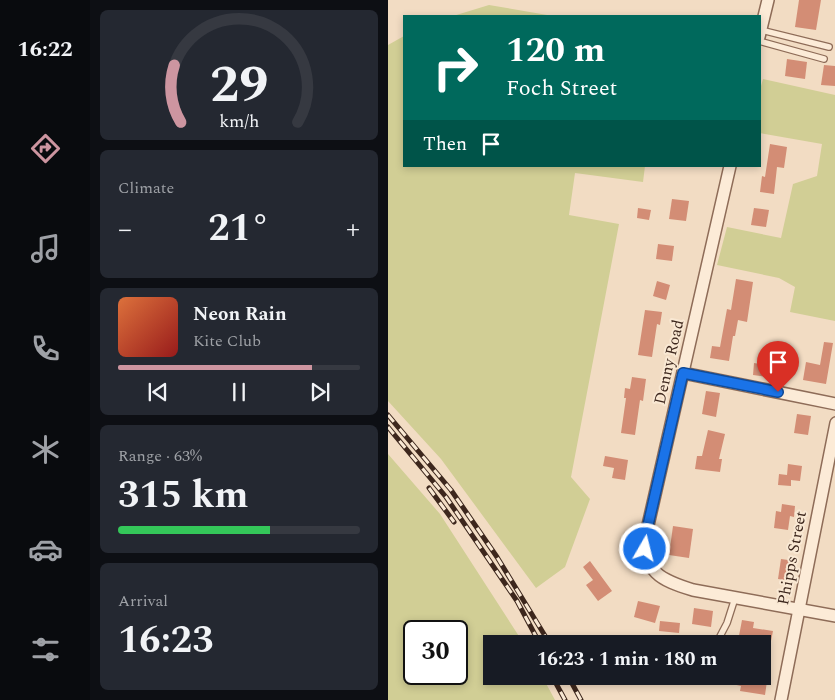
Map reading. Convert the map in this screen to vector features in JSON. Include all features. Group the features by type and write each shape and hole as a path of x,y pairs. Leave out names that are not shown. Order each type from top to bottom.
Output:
{"street":[{"path":"761,32 768,0"},
{"name":"Denny Road","path":"730,167 646,534 645,549 649,565 660,576 673,584 734,598"},
{"path":"683,373 836,404"},
{"name":"Phipps Street","path":"781,700 836,423"},
{"path":"734,598 836,616"}],"lane":[{"path":"761,36 829,47"},
{"path":"761,36 824,59"},
{"path":"721,635 727,623 734,598"}],"shaded area":[{"path":"489,5 547,15 456,15"},
{"path":"403,37 403,167 645,167 643,182 575,173 569,215 619,224 571,477 590,499 565,567 536,588 441,459 388,401 388,45"},
{"path":"763,79 835,95 835,321 790,312 795,287 779,278 717,265 727,227 781,238 793,184 817,176 822,144 761,133 761,86"},
{"path":"388,454 440,514 518,635 483,635 483,685 547,685 555,700 388,700"}],"building":[{"path":"799,0 821,0 816,30 795,27"},
{"path":"787,59 807,62 805,79 785,76"},
{"path":"824,65 836,66 836,86 821,85"},
{"path":"770,144 787,147 784,168 777,167 774,194 760,192 762,176 765,177"},
{"path":"672,199 689,201 686,221 669,219"},
{"path":"638,208 651,210 649,220 637,218"},
{"path":"754,208 769,210 766,227 751,225"},
{"path":"658,244 674,246 672,261 656,259"},
{"path":"736,279 753,282 747,322 738,320 729,361 710,358 712,346 720,347 727,309 731,310"},
{"path":"657,281 670,285 666,300 653,296"},
{"path":"645,310 662,312 660,325 657,324 652,357 638,355"},
{"path":"824,342 833,343 826,384 803,380 806,362 820,365"},
{"path":"762,350 791,352 788,375 767,372 767,377 753,375 754,363 760,364"},
{"path":"632,377 646,379 643,401 640,400 635,435 621,433 626,398 624,398 625,388 630,389"},
{"path":"706,391 720,393 716,417 702,414"},
{"path":"797,414 811,416 808,435 794,433"},
{"path":"708,430 725,434 719,459 722,459 720,472 695,469 697,456 702,456"},
{"path":"605,456 628,460 625,480 612,478 614,468 603,466"},
{"path":"788,464 802,466 800,481 791,480 791,486 778,485 779,474 787,475"},
{"path":"782,504 795,506 794,517 790,516 788,530 774,528 776,511 781,512"},
{"path":"673,526 693,529 689,558 669,555"},
{"path":"781,559 795,561 792,581 778,579"},
{"path":"590,561 612,591 598,601 586,585 593,580 583,567"},
{"path":"638,601 660,606 655,623 634,617"},
{"path":"694,608 713,611 711,627 692,624"},
{"path":"742,620 754,622 753,628 773,631 771,641 771,635 739,635"},
{"path":"660,621 680,623 679,633 659,631"},
{"path":"736,685 766,685 765,695 740,691 741,686"}],"railway":[{"path":"388,415 451,490 497,557 545,635"},
{"path":"388,427 446,497 517,601 535,635"},
{"path":"429,488 454,522"},
{"path":"557,685 565,700"},
{"path":"573,685 581,700"}],"route":[{"path":"645,549 646,534 683,373 778,392"}]}
